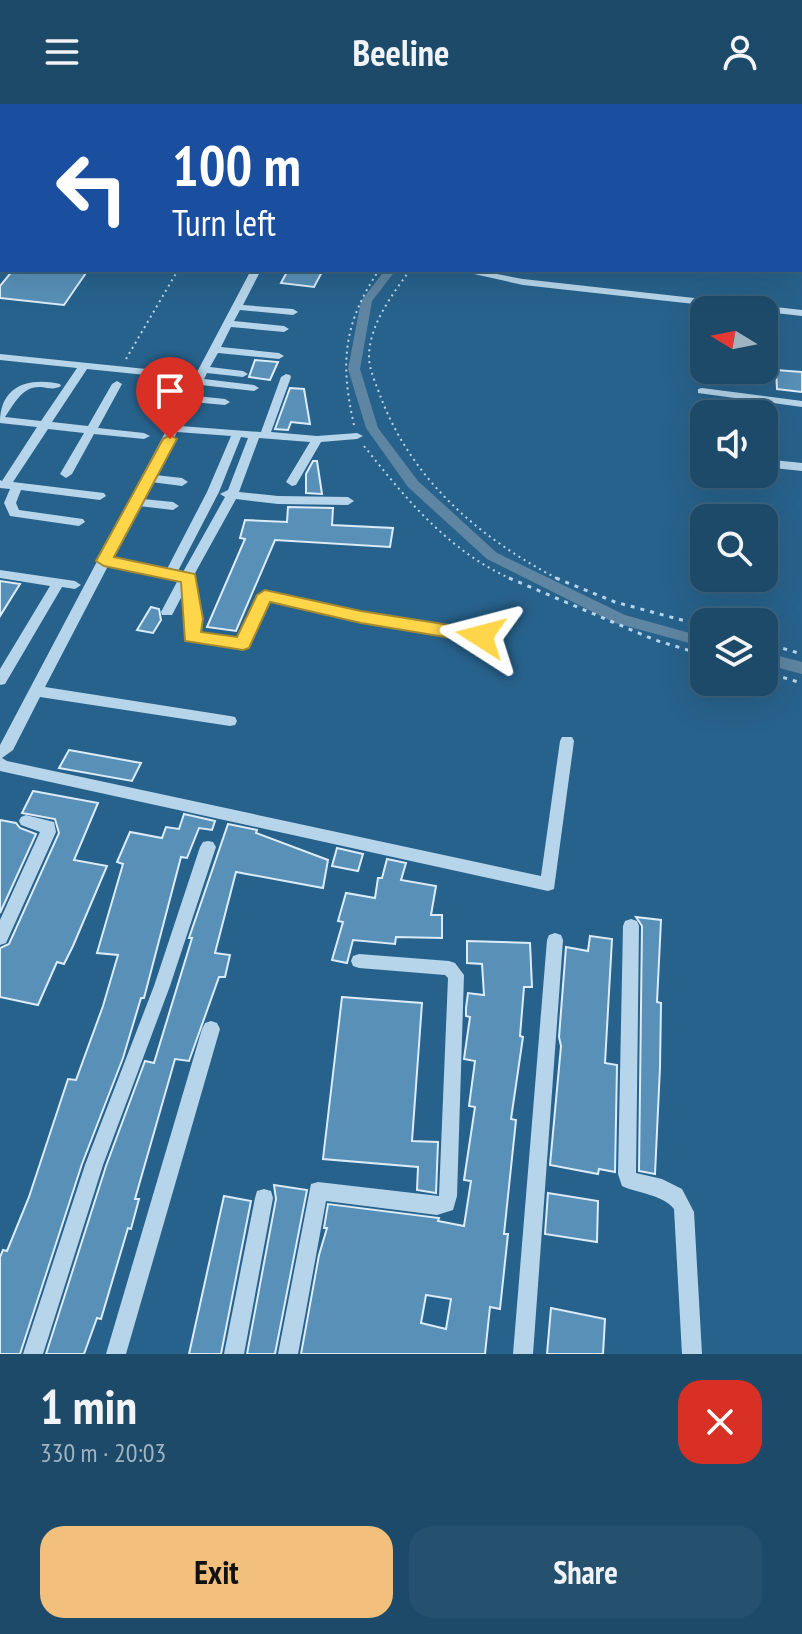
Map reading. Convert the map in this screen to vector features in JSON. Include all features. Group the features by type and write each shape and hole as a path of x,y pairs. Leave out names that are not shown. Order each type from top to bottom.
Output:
{"street":[{"path":"255,272 1,764 548,884 567,741"},
{"path":"472,272 538,284 802,313"},
{"path":"237,307 293,312"},
{"path":"222,337 284,329"},
{"path":"222,337 264,337"},
{"path":"222,337 279,352"},
{"path":"0,357 185,376"},
{"path":"79,522 14,513 7,485 84,365"},
{"path":"202,376 243,374"},
{"path":"202,376 254,388"},
{"path":"167,612 189,578 232,495 286,377"},
{"path":"56,386 29,383 23,386 0,418 144,436"},
{"path":"66,474 117,384"},
{"path":"702,391 802,404"},
{"path":"190,399 225,402"},
{"path":"175,429 317,439 357,436"},
{"path":"171,573 213,492 238,432"},
{"path":"292,482 317,439"},
{"path":"778,464 802,467"},
{"path":"149,478 182,482"},
{"path":"7,485 100,496"},
{"path":"213,492 348,501"},
{"path":"136,502 173,506"},
{"path":"104,561 189,578"},
{"path":"0,574 75,585"},
{"path":"189,578 194,619 191,637 243,644 265,595 361,617 481,636"},
{"path":"0,680 58,583"},
{"path":"36,691 230,721"},
{"path":"0,938 48,832 49,826 26,821"},
{"path":"33,1354 94,1165 162,986 208,847"},
{"path":"631,926 627,1174 637,1183 674,1192 681,1200 685,1212 692,1354"},
{"path":"523,1354 555,940"},
{"path":"288,1354 318,1191 437,1206 446,1203 448,1196 456,975 449,968 359,961"},
{"path":"116,1354 211,1029"},
{"path":"234,1354 264,1198"}],"path":[{"path":"120,369 177,272"},
{"path":"378,272 355,311 344,344 344,386 357,436 415,509 441,534 499,574 655,640 690,651"},
{"path":"409,272 381,309 369,359 399,443 459,513 513,553 566,584 690,622"},
{"path":"778,647 802,654"},
{"path":"778,676 802,683"}],"building":[{"path":"11,272 87,272 64,305 0,298 0,286"},
{"path":"287,272 322,272 314,287 281,283"},
{"path":"255,360 278,362 270,380 249,377"},
{"path":"778,370 802,372 802,392 777,389"},
{"path":"290,388 304,389 310,424 291,422 288,430 275,429"},
{"path":"313,461 317,461 322,494 306,493 306,474"},
{"path":"288,507 333,508 332,525 393,528 390,547 275,540 236,631 207,627 245,539 240,538 245,520 287,522"},
{"path":"0,581 20,584 0,616"},
{"path":"151,607 159,609 161,620 153,633 137,630"},
{"path":"69,750 141,763 132,781 59,768"},
{"path":"33,791 98,803 74,860 107,866 73,946 64,964 57,962 38,1005 0,997 0,948 9,944 59,833 55,819 22,813"},
{"path":"184,814 215,821 212,830 199,828 187,858 181,857 144,998 141,998 123,1058 82,1164 20,1354 0,1354 0,1257 3,1250 7,1251 29,1197 68,1079 76,1080 118,955 97,953 123,864 117,862 130,832 162,838 166,827 179,829"},
{"path":"0,820 16,823 20,828 36,834 0,913"},
{"path":"228,824 257,830 256,833 328,860 323,888 236,872 215,953 230,955 225,977 219,977 189,1061 175,1059 135,1199 139,1199 131,1229 128,1228 101,1319 97,1318 84,1354 46,1354 106,1166 145,1061 154,1063 192,938 189,938"},
{"path":"337,848 363,854 358,871 332,866"},
{"path":"387,859 406,863 401,880 436,886 431,915 442,915 442,938 396,937 395,944 353,940 347,963 332,960 343,922 338,921 346,893 375,898 378,878 382,878"},
{"path":"636,917 661,920 657,1002 661,1003 660,1067 655,1174 639,1171 642,926"},
{"path":"590,936 612,939 605,1063 617,1065 615,1172 599,1169 598,1174 550,1165 566,947 588,951"},
{"path":"467,941 530,943 532,987 524,987 520,1036 523,1037 511,1119 516,1120 500,1309 490,1307 485,1354 301,1354 327,1228 324,1228 328,1204 439,1218 438,1221 464,1226 471,1181 464,1180 475,1107 469,1106 475,1061 464,1059 470,1017 466,1016 466,1008 468,993 484,995 482,964 467,963","holes":["426,1295 451,1299 446,1329 421,1323"]},
{"path":"342,997 422,1003 412,1141 438,1142 436,1193 417,1190 418,1167 323,1159"},
{"path":"274,1185 307,1190 275,1354 247,1354 276,1199"},
{"path":"548,1193 598,1201 597,1242 545,1234"},
{"path":"224,1196 251,1201 221,1354 189,1354"},
{"path":"551,1308 605,1319 603,1354 547,1354"}],"waterway":[{"path":"389,272 367,301 354,369 372,428 413,484 492,556 620,619 690,638"},
{"path":"778,662 802,668"}],"route":[{"path":"170,439 104,561 189,578 194,619 191,637 243,644 265,595 361,617 481,636"}]}
